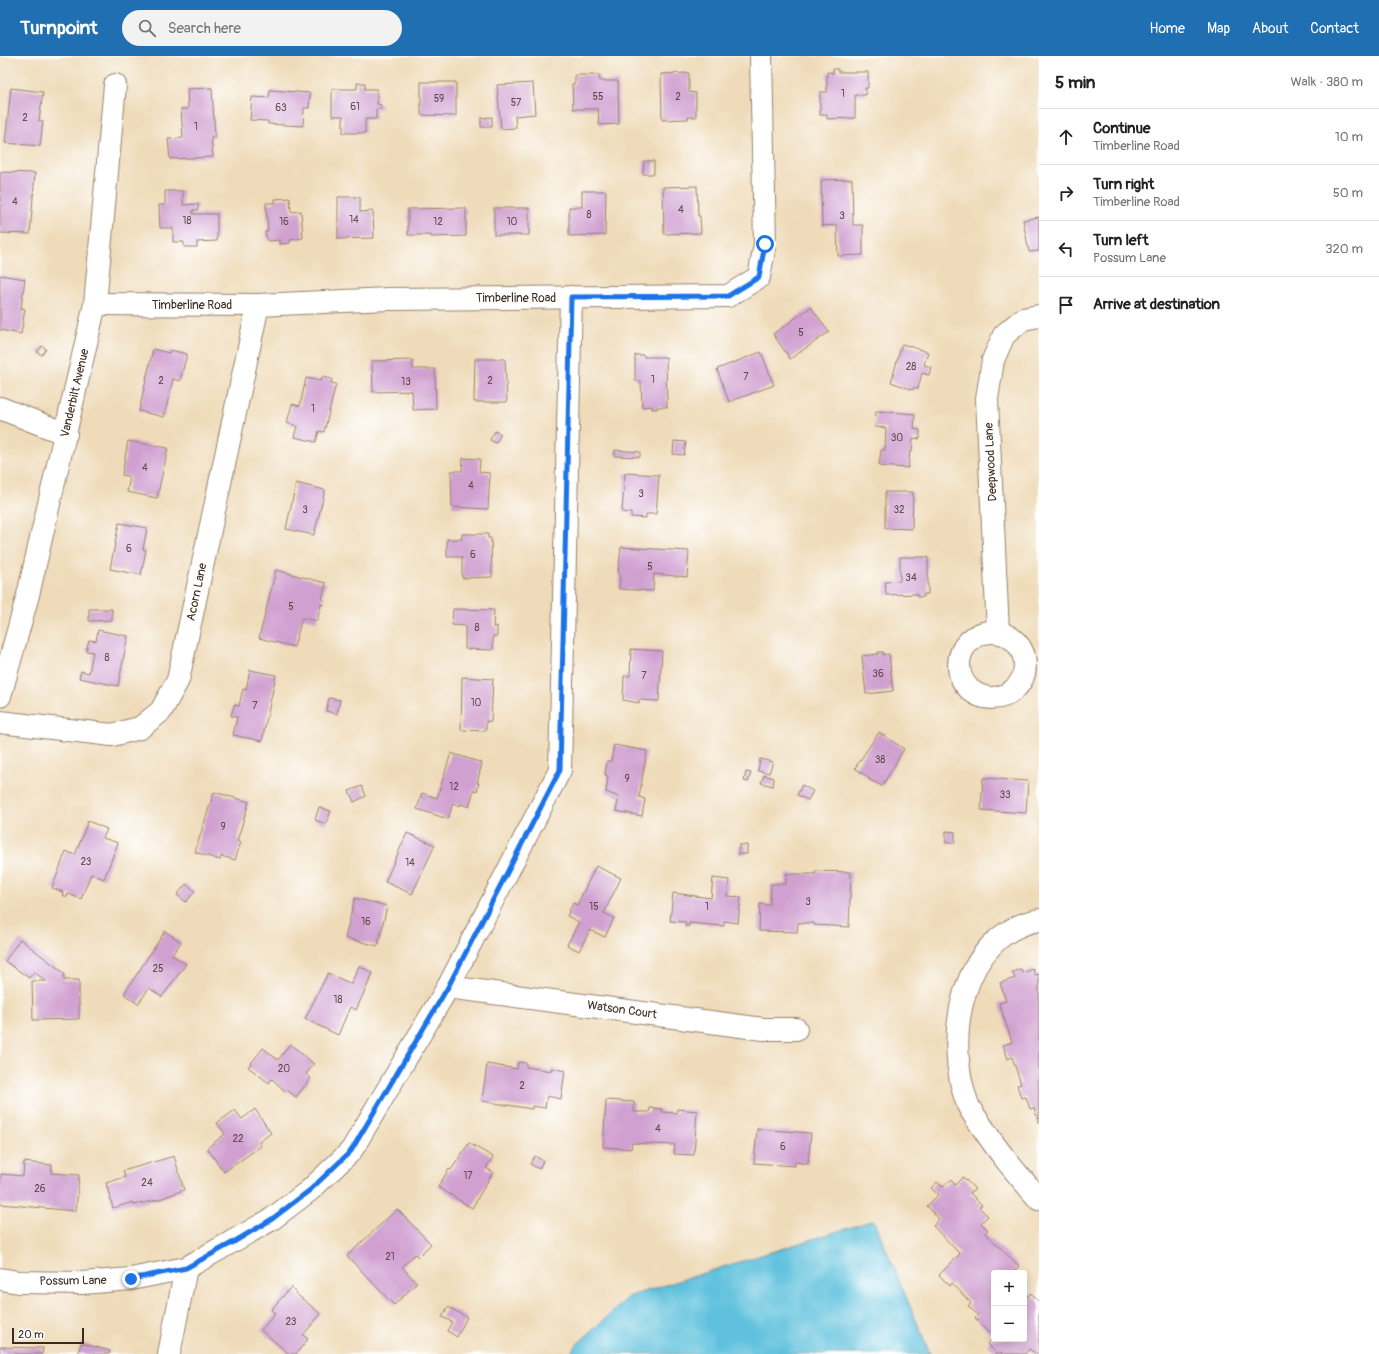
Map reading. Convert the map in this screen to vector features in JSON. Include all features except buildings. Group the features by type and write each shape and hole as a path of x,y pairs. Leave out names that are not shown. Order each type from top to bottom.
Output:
{"street":[{"name":"Timberline Road","path":"95,304 258,305 388,299 728,296 759,277 765,244 761,56"},
{"name":"Vanderbilt Avenue","path":"0,696 28,595 95,304 115,85"},
{"name":"Possum Lane","path":"0,1280 19,1282 82,1283 131,1279 186,1268 272,1219 310,1190 351,1151 448,987 560,770 571,297"},
{"name":"Acorn Lane","path":"0,722 112,735 140,728 161,711 178,680 258,305"},
{"name":"Deepwood Lane","path":"998,632 988,399 992,360 1004,335 1023,319 1039,316"},
{"path":"0,408 66,434"},
{"path":"1039,920 1024,923 1006,933 991,947 974,971 963,996 958,1019 957,1044 960,1075 968,1106 996,1149 1039,1199"},
{"name":"Watson Court","path":"448,987 763,1029 796,1029"},
{"path":"169,1354 186,1268"}],"water":[{"path":"874,1220 930,1354 571,1354 574,1347 630,1296"}],"route":[{"path":"131,1279 186,1268 232,1243 272,1219 310,1190 351,1151 448,987 560,770 571,297 728,296 759,277 765,244"}]}
